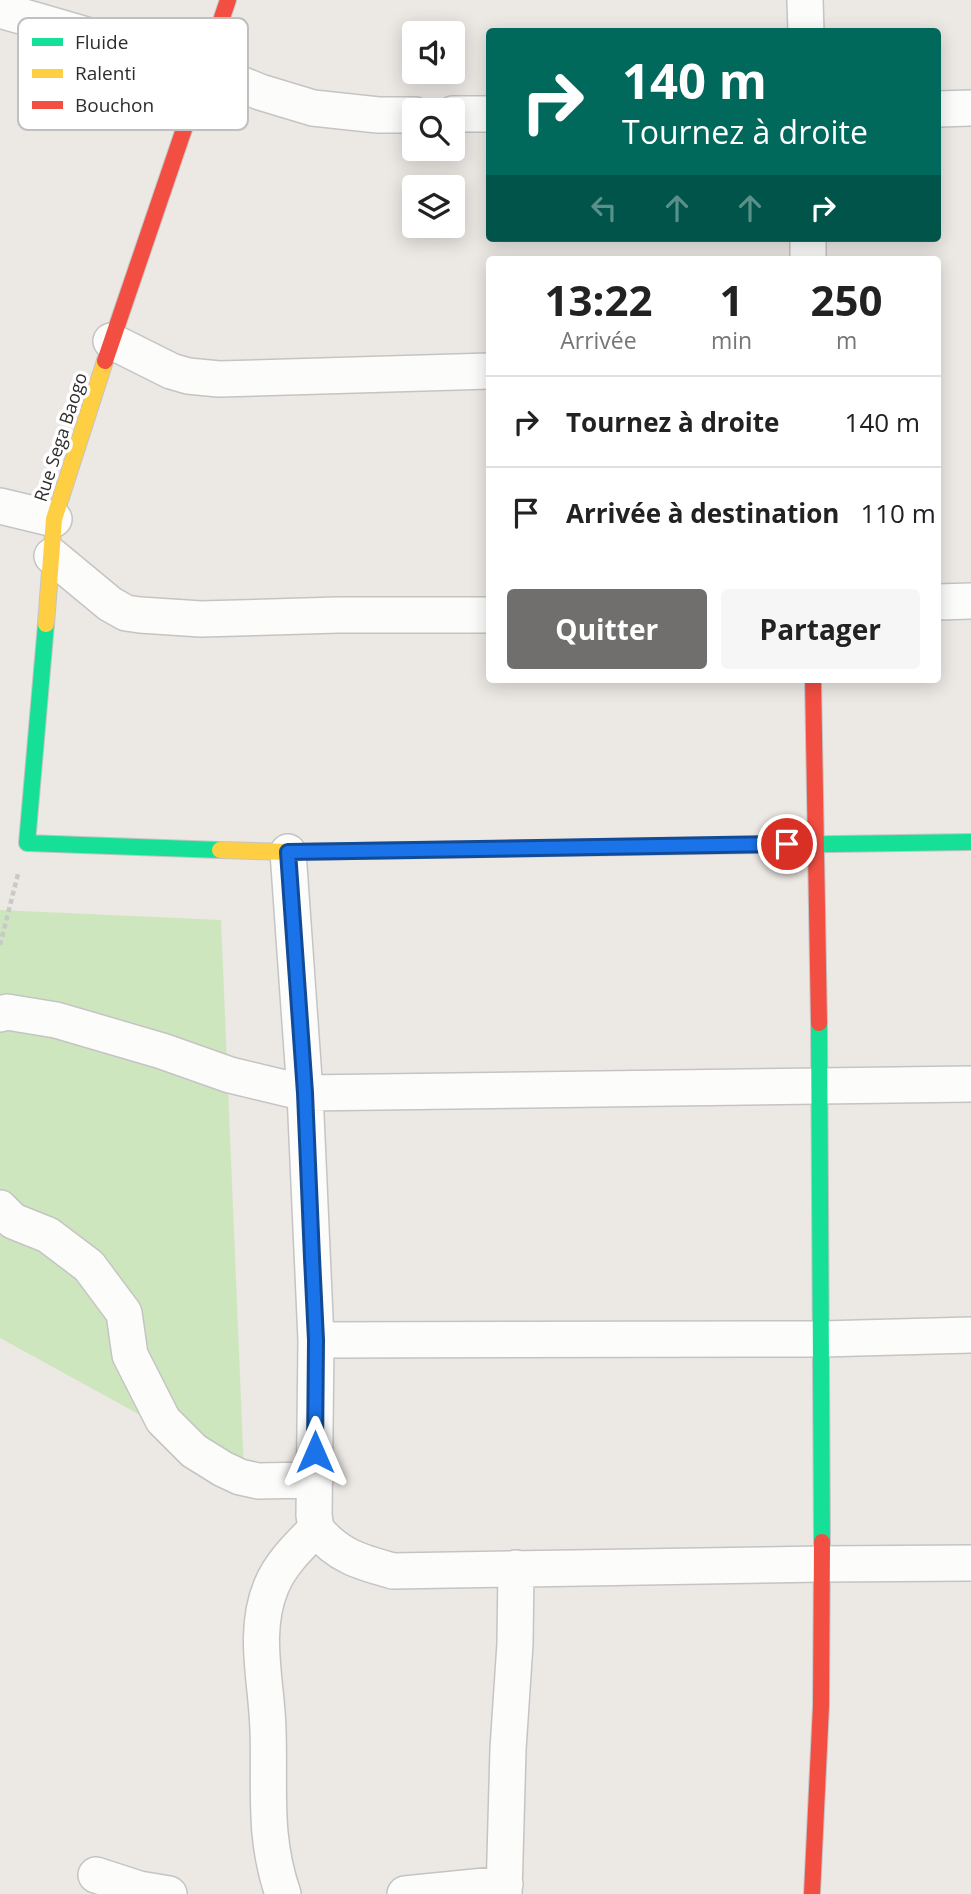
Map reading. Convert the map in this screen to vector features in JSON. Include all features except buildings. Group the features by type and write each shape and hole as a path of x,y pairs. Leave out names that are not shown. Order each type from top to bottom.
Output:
{"street":[{"name":"Rue Sega Baogo","path":"222,18 228,0"},
{"path":"805,0 806,28"},
{"path":"0,10 28,18"},
{"path":"248,87 313,108 402,115"},
{"path":"941,109 971,108"},
{"path":"465,114 486,114"},
{"name":"Rue Sega Baogo","path":"27,843 54,519 183,130"},
{"path":"111,341 171,371 188,376 219,379 486,370"},
{"path":"0,506 54,519"},
{"path":"52,556 110,604 140,615 201,619 486,615"},
{"path":"941,602 971,601"},
{"path":"812,1894 821,1718 822,1564 820,1086 813,683"},
{"path":"27,843 288,852 971,842"},
{"path":"288,852 305,1093 316,1340 314,1514 316,1528 326,1541 342,1554 393,1571 971,1563"},
{"path":"0,1014 8,1012 56,1020 230,1074 305,1093 971,1084"},
{"path":"0,1208 13,1221 48,1235 89,1266 124,1313 130,1355 163,1420 194,1451 240,1477 258,1481 315,1480"},
{"path":"316,1340 822,1339 971,1335"},
{"path":"283,1894 276,1874 268,1826 268,1729 261,1648 263,1615 270,1588 279,1571 316,1528"},
{"path":"405,1894 504,1889 516,1568"},
{"path":"96,1875 139,1889 169,1894"}],"path":[{"path":"0,945 27,843"}],"green space":[{"path":"0,910 221,920 244,1472 0,1338"}],"traffic: fast":[{"path":"46,624 27,843 220,850"},
{"path":"766,845 971,842"},
{"path":"819,1023 822,1542"}],"traffic: slow":[{"path":"46,624 54,519 105,361"},
{"path":"220,850 288,852 766,845"}],"traffic: jam":[{"path":"222,18 228,0"},
{"path":"105,361 184,130"},
{"path":"813,683 819,1023"},
{"path":"812,1894 821,1706 822,1542"}],"route":[{"path":"315,1452 316,1340 305,1093 288,852 787,844"}]}
